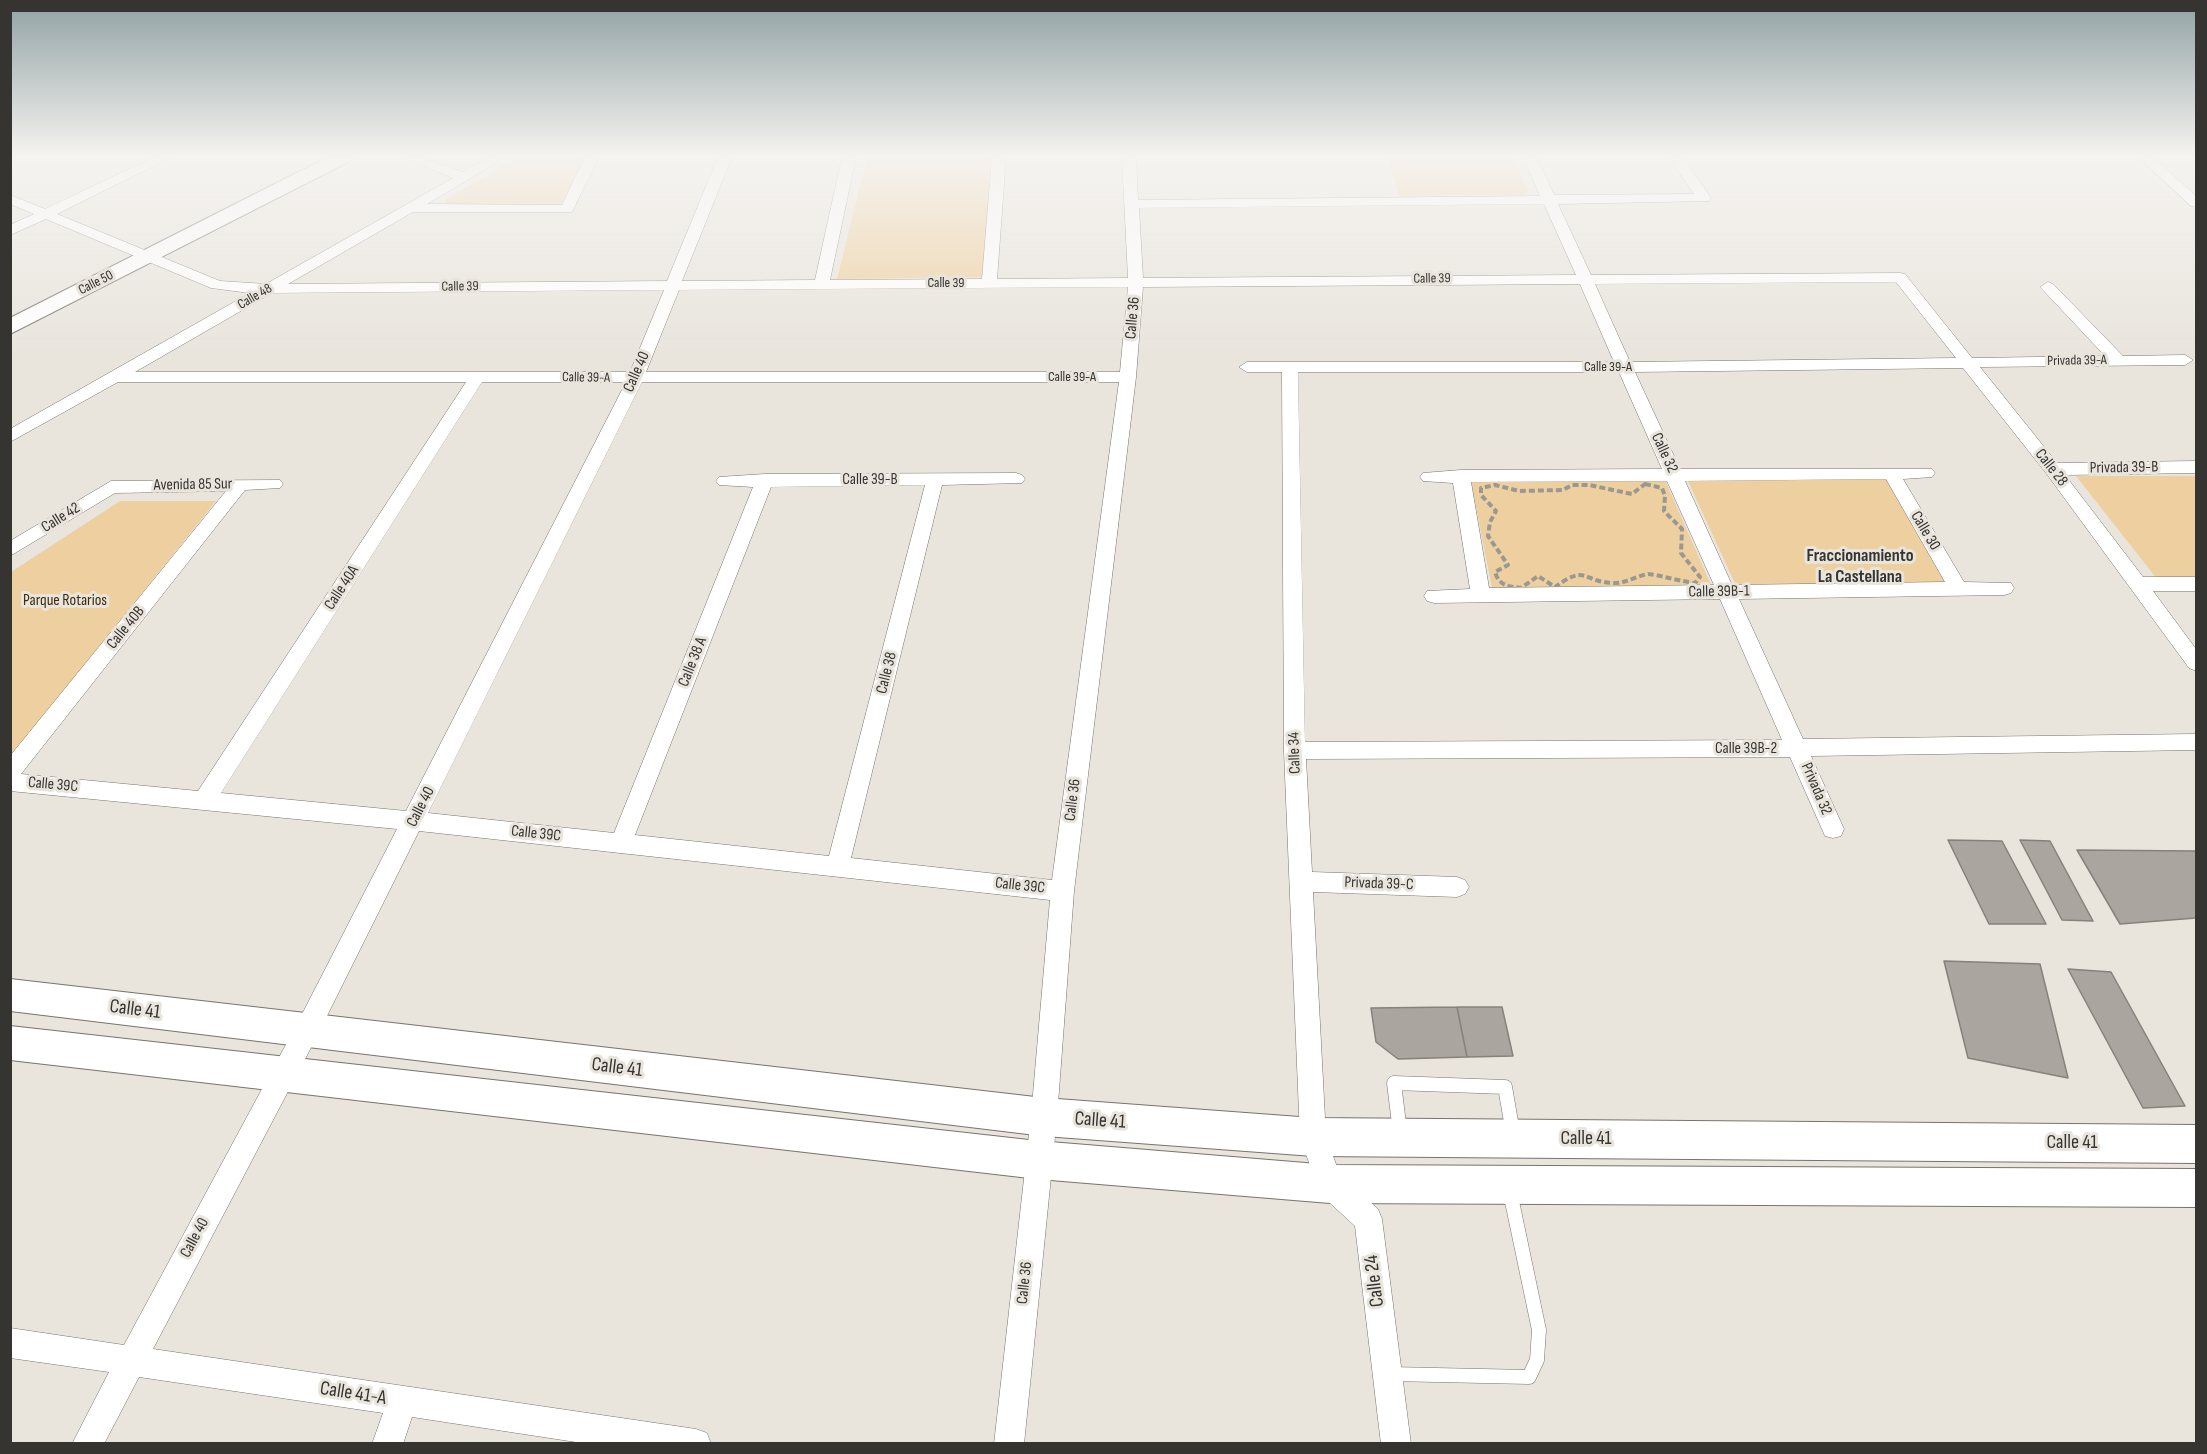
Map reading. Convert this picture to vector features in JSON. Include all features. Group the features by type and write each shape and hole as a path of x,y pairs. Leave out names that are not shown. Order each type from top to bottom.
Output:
{"main road":[{"name":"Calle 50","path":"10,327 189,225"},
{"name":"Calle 50","path":"10,310 198,225"},
{"name":"Calle 41","path":"10,995 306,1032 1044,1117 1313,1137 2196,1144"},
{"path":"10,1043 282,1076 1038,1160 1330,1184 2196,1188"}],"street":[{"name":"Calle 39","path":"72,225 216,285 268,289 1584,277 1900,277"},
{"name":"Calle 48","path":"10,436 380,225"},
{"name":"Calle 40","path":"87,1443 306,1032 414,821 636,378 699,225"},
{"path":"822,284 835,225"},
{"path":"989,283 994,225"},
{"name":"Calle 36","path":"1008,1443 1044,1117 1062,891 1128,377 1137,282 1134,225"},
{"name":"Calle 32","path":"1560,225 1799,748"},
{"name":"Calle 28","path":"1900,277 2052,469 2196,663"},
{"path":"2048,287 2119,361"},
{"name":"Privada 39-A","path":"1969,364 2185,360"},
{"name":"Calle 39-A","path":"1247,368 1969,364"},
{"name":"Calle 34","path":"1290,368 1295,750 1313,1137"},
{"name":"Calle 40A","path":"205,799 478,376"},
{"name":"Calle 39-A","path":"115,377 1128,377"},
{"name":"Privada 39-B","path":"2052,469 2196,467"},
{"name":"Calle 30","path":"1891,473 1959,589"},
{"path":"1429,477 1926,473"},
{"path":"1461,476 1482,595"},
{"name":"Calle 38","path":"838,866 935,479"},
{"name":"Calle 39-B","path":"725,481 1016,479"},
{"name":"Calle 38 A","path":"621,843 765,480"},
{"name":"Calle 40B","path":"10,772 241,484"},
{"name":"Avenida 85 Sur","path":"111,486 274,484"},
{"name":"Calle 42","path":"10,550 111,486"},
{"path":"2138,584 2196,584"},
{"name":"Calle 39B-1","path":"1434,596 2004,588"},
{"name":"Calle 39B-2","path":"1295,750 1799,748 2196,742"},
{"name":"Privada 32","path":"1799,748 1833,829"},
{"name":"Calle 39C","path":"10,782 205,799 1062,891"},
{"name":"Privada 39-C","path":"1302,882 1457,887"},
{"name":"Calle 24","path":"1313,1137 1330,1184 1368,1219 1396,1443"},
{"name":"Calle 41-A","path":"10,1343 696,1443"},
{"path":"387,1443 403,1401"}],"lane":[{"path":"1400,1138 1394,1083 1505,1087 1514,1139"},
{"path":"1387,1374 1529,1377 1537,1360 1539,1330 1509,1185"}],"path":[{"path":"1645,484 1662,488 1665,496 1662,504 1666,517 1682,529 1678,548 1683,560 1695,568 1700,577 1695,583 1677,582 1649,574 1632,581 1610,583 1587,575 1574,574 1555,587 1538,576 1521,588 1503,585 1497,579 1495,572 1508,565 1505,558 1489,541 1487,526 1496,512 1481,495 1481,488 1495,485 1520,491 1563,490 1572,485 1589,485 1632,494 1645,484"}],"green space":[{"path":"850,225 987,225 982,277 837,279"},
{"path":"2076,476 2196,476 2196,578 2157,579"},
{"path":"1886,478 1949,587 1737,588 1687,479"},
{"path":"1665,480 1711,585 1492,588 1471,482"},
{"name":"Parque Rotarios","path":"120,501 216,501 11,756 11,572"}],"building":[{"path":"1948,840 2002,841 2046,924 1989,924"},
{"path":"2020,840 2050,841 2093,921 2062,920"},
{"path":"2077,850 2196,851 2196,918 2120,924"},
{"path":"1944,961 2040,964 2068,1078 1968,1058"},
{"path":"2068,969 2111,972 2185,1106 2143,1108"},
{"path":"1457,1007 1467,1057 1398,1059 1376,1042 1371,1008"},
{"path":"1457,1007 1502,1007 1513,1056 1467,1057"}],"district":[{"name":"Fraccionamiento La Castellana","path":"1860,566"}]}
